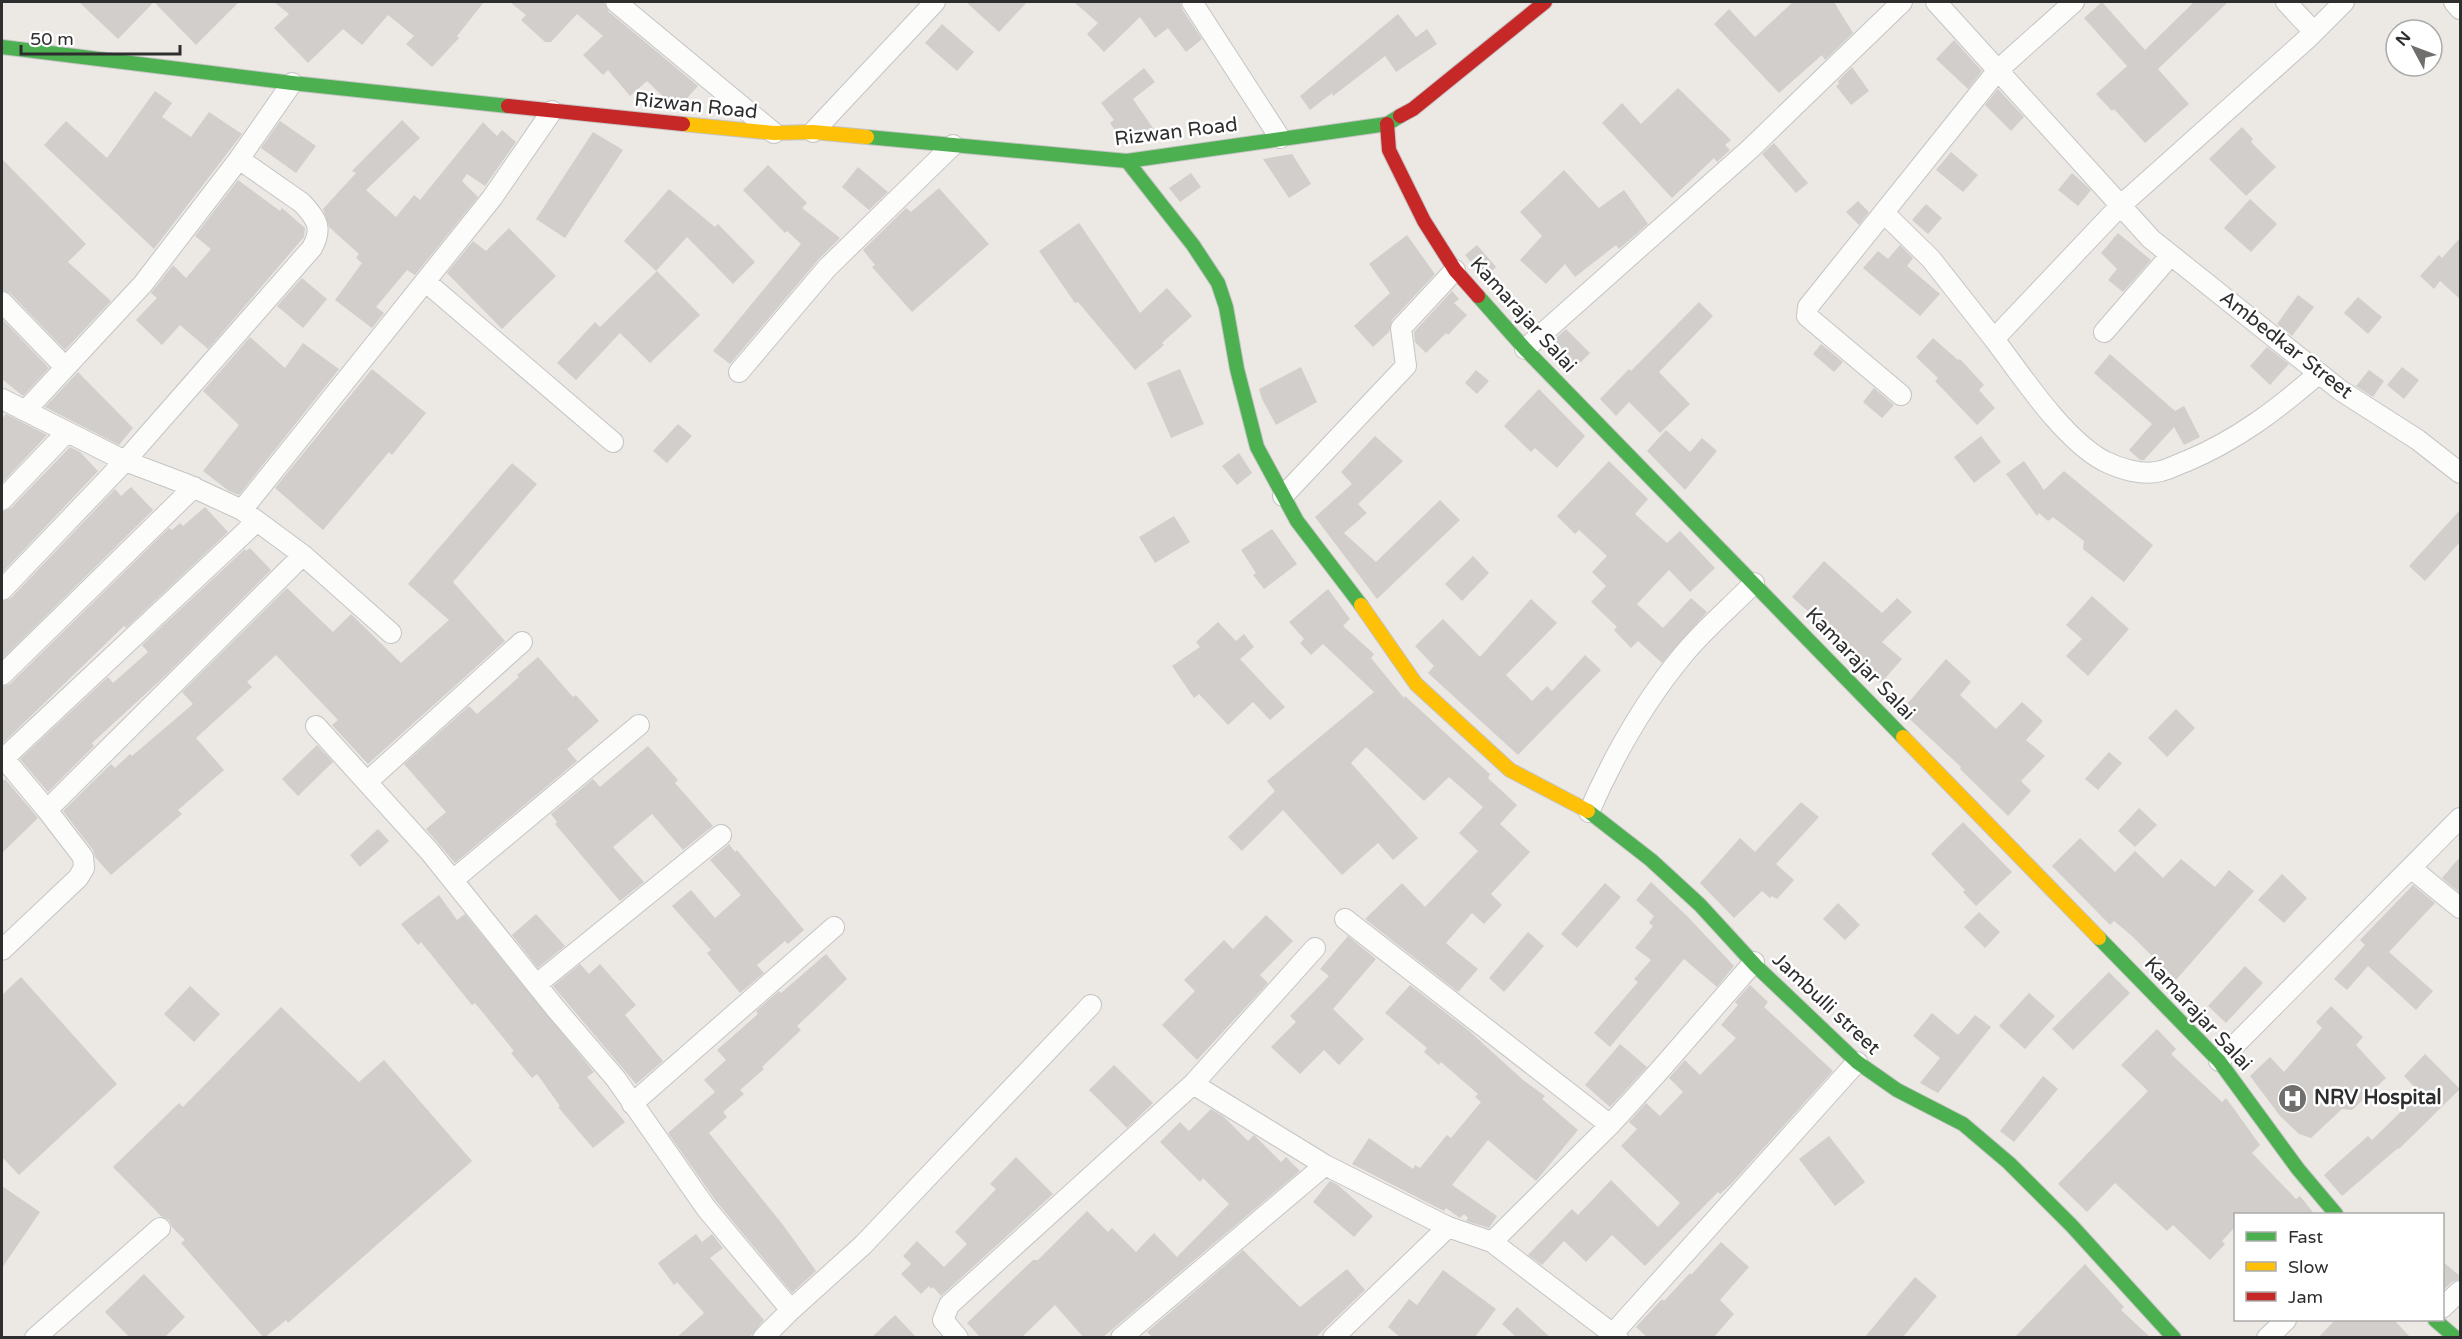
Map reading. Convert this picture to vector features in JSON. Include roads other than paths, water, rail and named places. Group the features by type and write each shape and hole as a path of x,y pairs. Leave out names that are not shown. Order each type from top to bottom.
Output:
{"street":[{"path":"813,132 935,2"},
{"path":"1192,2 1280,138"},
{"path":"1388,124 1413,109 1545,2"},
{"path":"1525,349 1750,149 1902,2"},
{"name":"Ambedkar Street","path":"1936,2 2119,207 2170,256 2319,373 2418,440 2460,473"},
{"path":"1901,395 1807,316 1806,311 1998,70 2074,2"},
{"path":"2286,2 2314,32"},
{"path":"1994,339 2119,207 2314,32 2344,2"},
{"path":"2454,2 2460,9"},
{"path":"629,5 774,133"},
{"name":"Rizwan Road","path":"2,47 292,83 552,111 774,133 813,132 1127,161 1388,124"},
{"path":"26,410 143,284 239,159 292,83"},
{"path":"2,950 78,878 84,868 83,857 47,810 2,758 249,515 492,198 552,111"},
{"name":"Kamarajar Salai","path":"1388,124 1389,150 1397,169 1424,221 1455,270 1525,349 2219,1061 2298,1169 2334,1213"},
{"path":"740,372 827,268 952,145"},
{"path":"2,590 126,461 312,248 318,236 314,218 302,203 239,159"},
{"name":"Jambulli street","path":"1127,161 1193,245 1218,283 1226,307 1237,369 1257,447 1283,496 1297,521 1368,615 1416,684 1510,770 1589,812 1659,867 1701,905 1754,962 1857,1062 1897,1090 1963,1124 2009,1163 2072,1226 2174,1338"},
{"path":"1884,213 1931,259 2050,411 2074,437 2102,460 2118,467 2138,472 2161,471 2208,452 2257,424 2319,373"},
{"path":"2104,332 2170,256"},
{"path":"1283,496 1406,366 1401,328 1455,270"},
{"path":"426,282 613,442"},
{"path":"2,302 65,367"},
{"path":"2,399 66,433 126,461 194,488 249,515 303,555 392,633"},
{"path":"2,500 66,433"},
{"path":"2,675 194,488"},
{"path":"47,810 303,555"},
{"path":"1589,812 1608,769 1644,706 1684,654 1754,583"},
{"path":"368,781 522,642"},
{"path":"453,880 639,725"},
{"path":"316,726 368,781 453,880 616,1079 706,1208 791,1310"},
{"path":"2219,1061 2460,818"},
{"path":"537,984 720,835"},
{"path":"2410,868 2460,908"},
{"path":"1345,919 1610,1125"},
{"path":"632,1104 834,927"},
{"path":"958,1338 943,1320 945,1311 956,1297 1193,1084 1315,948"},
{"path":"1492,1242 1610,1125 1754,962"},
{"path":"762,1338 863,1245 1091,1005"},
{"path":"1193,1084 1325,1165 1448,1227 1492,1242 1613,1336 1857,1062"},
{"path":"1121,1338 1325,1165"},
{"path":"1333,1338 1448,1227"},
{"path":"35,1338 160,1228"},
{"path":"2444,1306 2460,1291"},
{"path":"2267,1338 2285,1321"},
{"path":"2436,1321 2456,1338"}],"place":[{"name":"NRV Hospital","path":"2293,1098"}]}
